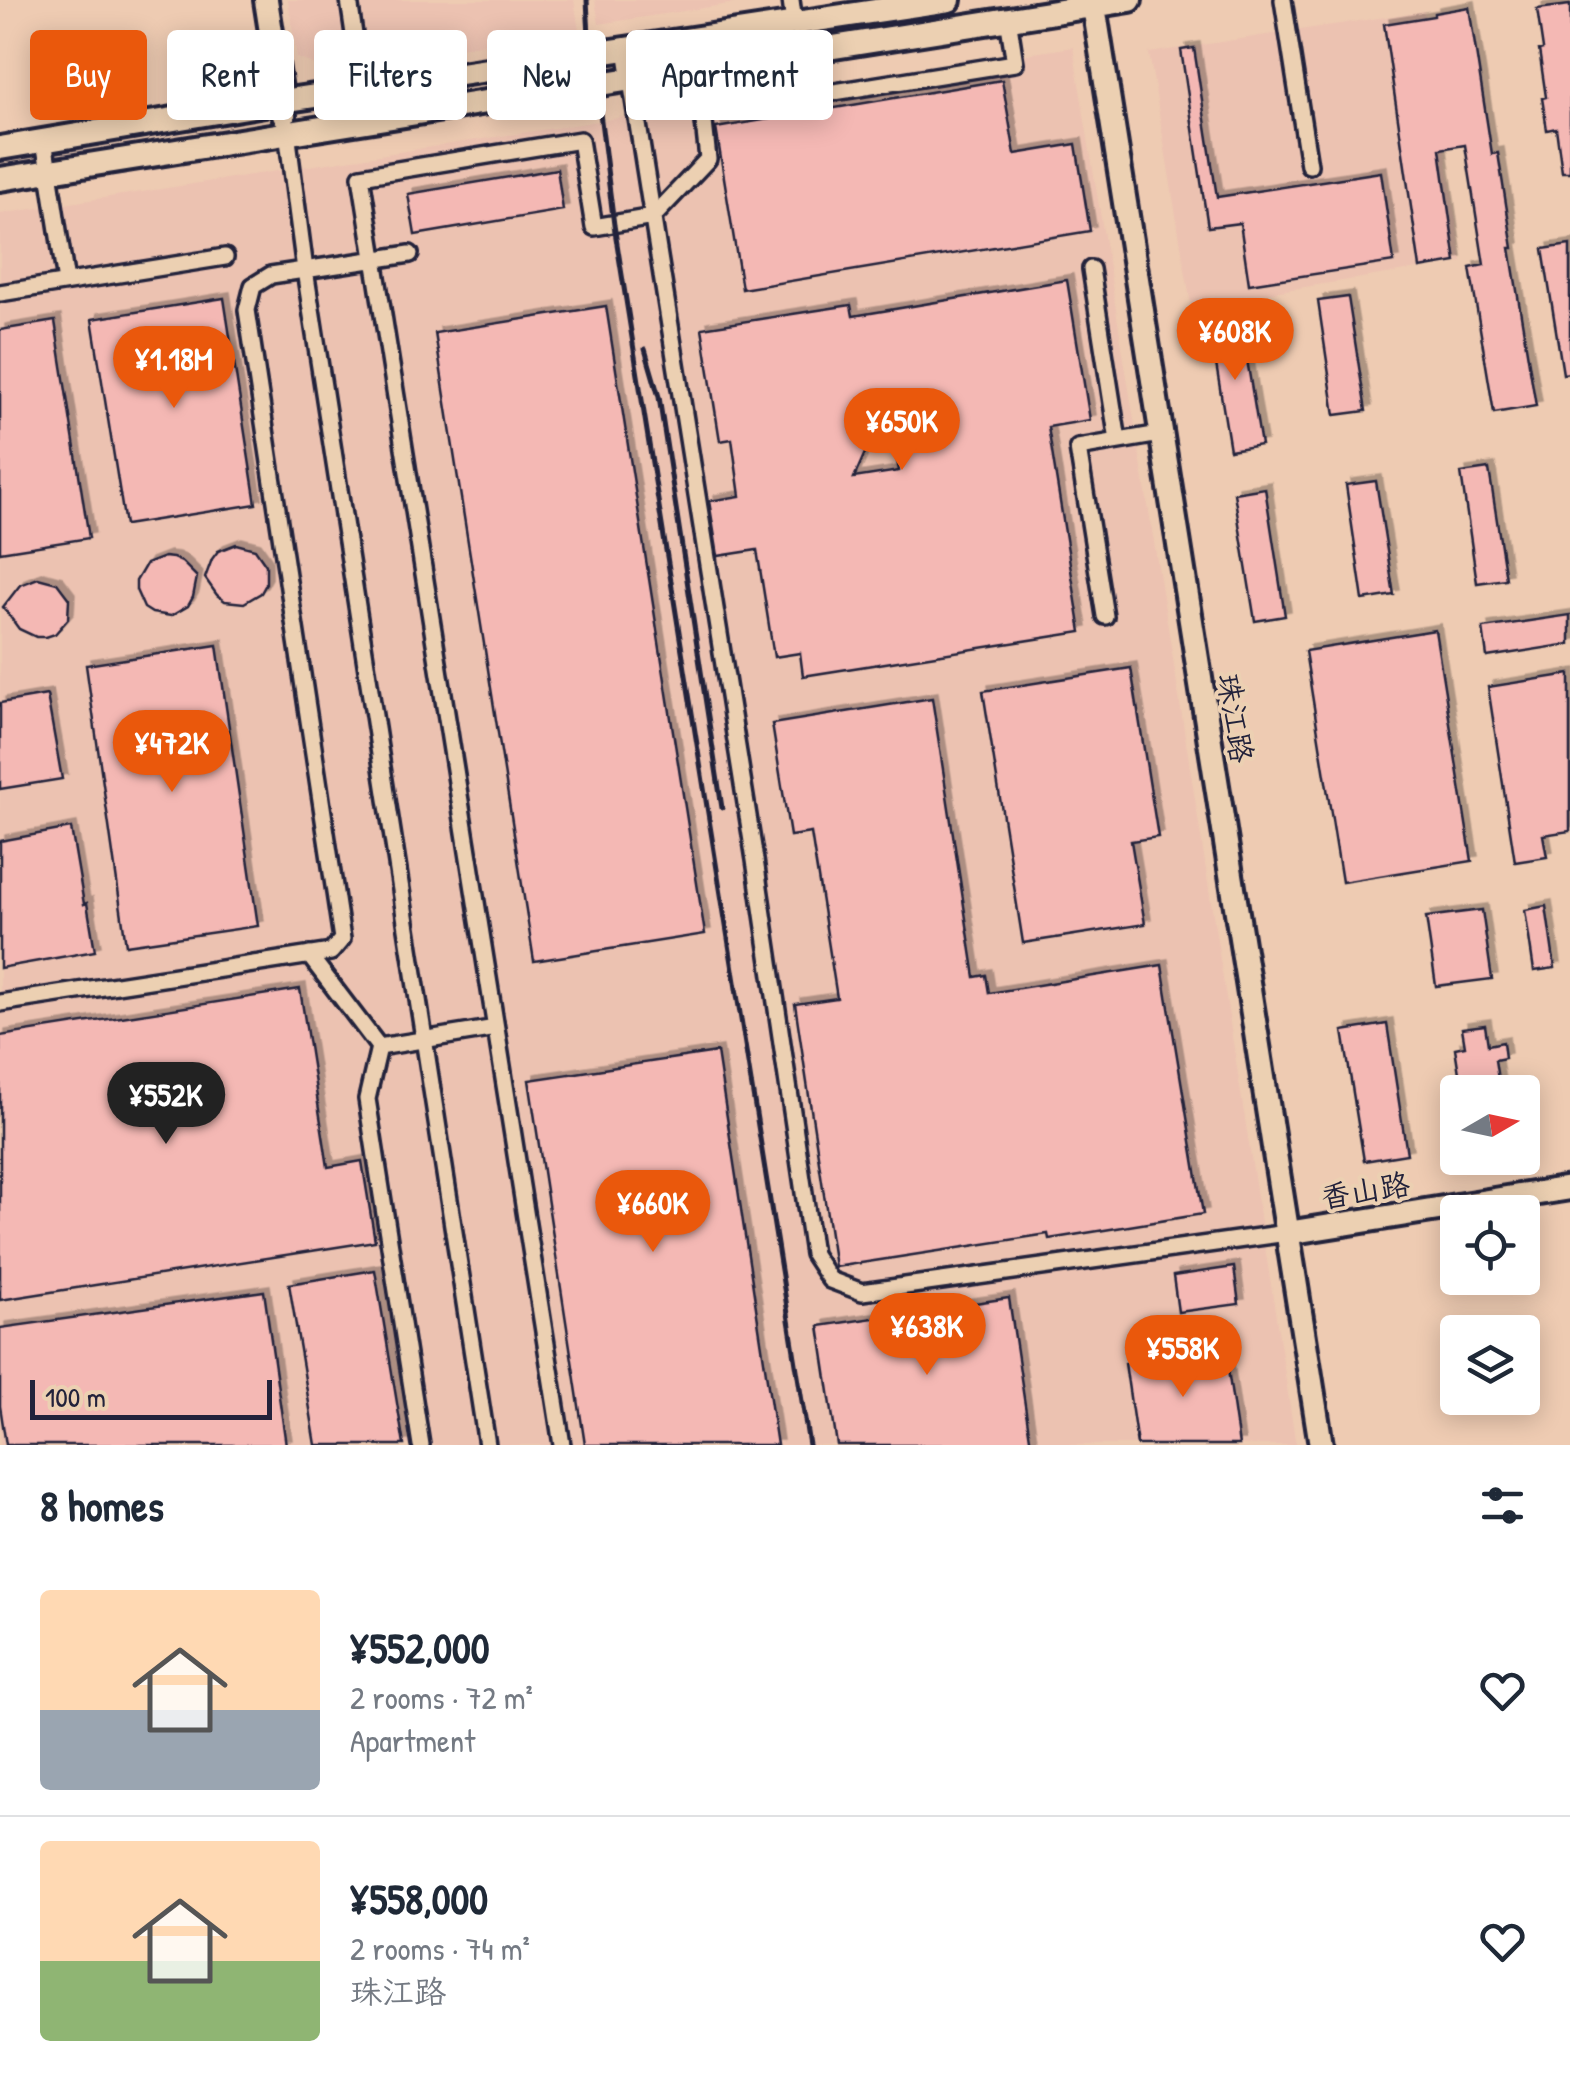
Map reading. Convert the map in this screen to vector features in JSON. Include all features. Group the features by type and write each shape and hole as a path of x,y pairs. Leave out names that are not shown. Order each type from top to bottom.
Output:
{"street":[{"path":"266,0 271,30"},
{"path":"348,0 353,30"},
{"path":"709,30 792,12 950,0"},
{"path":"833,46 1093,2 1130,0"},
{"path":"1283,0 1310,166"},
{"name":"珠江路","path":"1093,2 1321,1445"},
{"path":"562,1445 361,176 580,140 594,227 653,217 708,160 703,112 1014,63 1008,18"},
{"path":"467,73 626,48"},
{"path":"0,178 626,79"},
{"path":"0,148 167,120"},
{"path":"285,120 487,1445"},
{"path":"638,120 813,1254 830,1280 862,1292 1287,1233"},
{"path":"44,140 66,282"},
{"path":"0,1003 331,952 342,940 247,310 253,286 271,275 410,254"},
{"path":"0,292 225,257"},
{"path":"1091,269 1118,441"},
{"path":"1105,616 1078,448 1160,434"},
{"path":"309,955 379,1047"},
{"path":"379,1047 496,1028"},
{"path":"379,1047 367,1099 421,1445"},
{"name":"香山路","path":"1287,1233 1570,1188"}],"shaded area":[{"path":"288,0 574,0 579,30 487,30 487,44 467,47 467,30 314,30 314,64 297,58"},
{"path":"595,0 755,0 599,24"},
{"path":"1424,11 1462,262 1191,305 1149,53"},
{"path":"1073,47 1296,1445 0,1445 0,214 626,117 626,120 833,120 833,84"}],"building":[{"path":"1570,5 1570,172 1562,172 1556,128 1547,130 1542,98 1546,97 1537,9"},
{"path":"1469,7 1492,154 1498,153 1536,406 1494,413 1470,268 1484,265 1465,145 1440,149 1456,262 1420,268 1384,24"},
{"path":"1194,48 1217,197 1381,172 1394,262 1249,284 1240,223 1208,227 1181,50"},
{"path":"1002,80 1015,154 1076,144 1090,231 742,289 716,128 764,120 833,120 833,108"},
{"path":"557,169 563,210 415,235 408,194"},
{"path":"1570,245 1570,373 1563,374 1543,249"},
{"path":"1067,280 1090,420 1048,427 1081,632 803,676 800,653 774,657 757,550 718,556 709,501 740,496 732,439 720,441 702,328 851,305 853,316","holes":["887,403 899,471 854,478"]},
{"path":"1348,297 1366,411 1335,415 1318,301"},
{"path":"224,298 256,504 125,525 92,319"},
{"path":"606,306 705,934 534,961 435,333"},
{"path":"1240,317 1261,445 1230,450 1209,321"},
{"path":"55,321 89,538 0,552 0,330"},
{"path":"1489,469 1506,579 1477,583 1461,473"},
{"path":"1376,481 1394,595 1363,600 1346,485"},
{"path":"1265,488 1285,616 1255,621 1234,493"},
{"path":"236,544 255,549 266,565 266,584 261,593 244,603 225,601 205,578 218,551"},
{"path":"164,557 182,562 197,577 188,606 171,616 144,608 136,590 136,581 146,564"},
{"path":"38,578 57,583 69,599 68,619 55,634 46,637 19,629 3,607 20,585"},
{"path":"1570,615 1570,644 1487,657 1483,628"},
{"path":"1435,630 1472,861 1342,882 1305,651"},
{"path":"217,645 258,926 126,945 86,665"},
{"path":"1131,668 1158,837 1131,841 1145,924 1023,943 983,691"},
{"path":"1570,674 1570,831 1543,835 1547,857 1515,862 1488,687"},
{"path":"47,695 62,779 0,789 0,703"},
{"path":"932,698 975,977 986,975 989,993 1162,965 1203,1214 835,1267 795,1004 837,998 811,833 790,836 772,724"},
{"path":"71,828 95,951 0,968 0,841"},
{"path":"1546,906 1555,968 1534,971 1525,910"},
{"path":"1482,910 1492,979 1436,986 1426,917"},
{"path":"300,989 328,1167 362,1161 375,1241 0,1300 0,1036"},
{"path":"1387,1024 1407,1154 1364,1161 1343,1031"},
{"path":"1485,1025 1488,1045 1503,1042 1505,1058 1495,1060 1497,1075 1459,1075 1455,1048 1465,1046 1462,1028"},
{"path":"717,1052 777,1445 585,1445 529,1080"},
{"path":"1234,1267 1239,1304 1178,1312 1173,1276"},
{"path":"375,1270 404,1445 316,1445 289,1284"},
{"path":"264,1291 286,1445 6,1445 0,1406 0,1328"},
{"path":"1009,1298 1031,1445 837,1445 819,1326"},
{"path":"1225,1349 1239,1445 1137,1445 1125,1363"}],"railway":[{"path":"587,0 590,54 614,225 809,1445"},
{"path":"645,349 659,397 722,808"}]}
